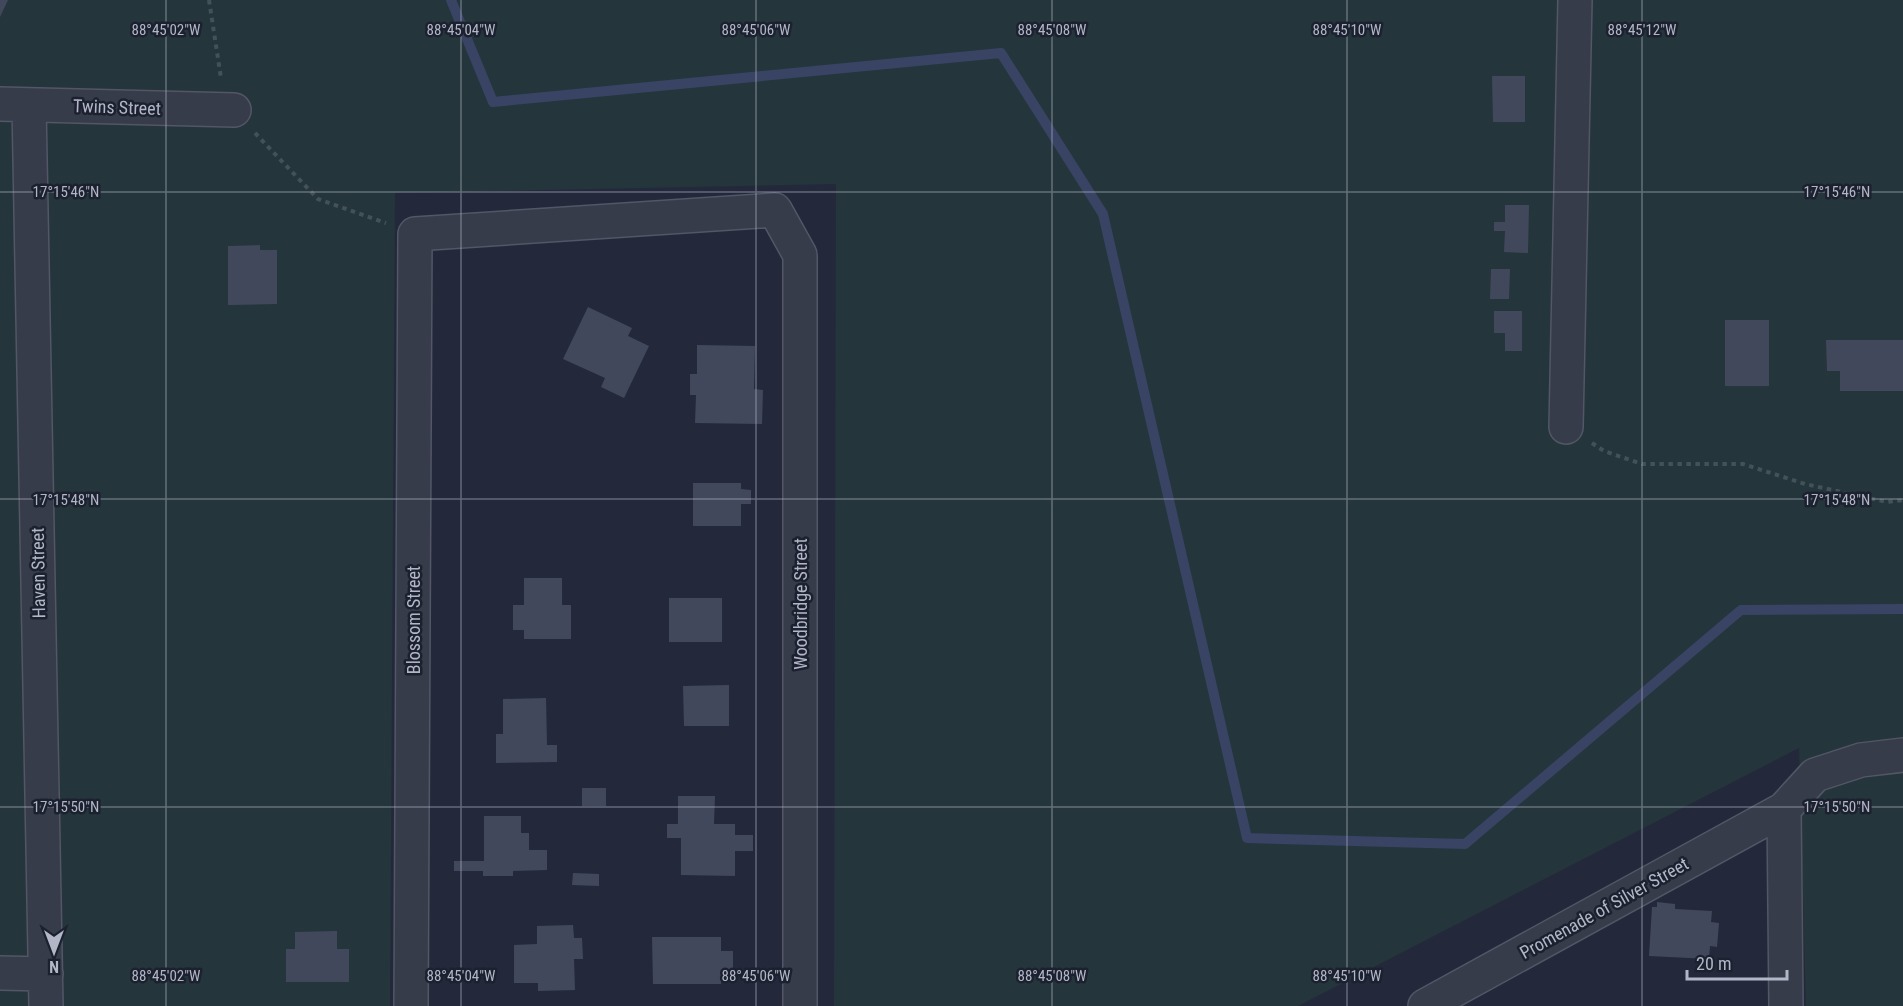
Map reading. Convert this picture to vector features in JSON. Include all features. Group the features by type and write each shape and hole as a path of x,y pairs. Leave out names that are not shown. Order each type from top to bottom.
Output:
{"street":[{"path":"1566,427 1575,0"},
{"name":"Twins Street","path":"14,104 234,110"},
{"name":"Haven Street","path":"14,104 46,1006"},
{"name":"Woodbridge Street","path":"415,234 775,210 800,255 800,1006"},
{"name":"Blossom Street","path":"411,1006 415,234"},
{"name":"Promenade of Silver Street","path":"1425,1006 1784,810 1815,775 1861,760 1903,755"},
{"path":"1784,810 1786,1006"},
{"path":"0,974 46,974"}],"path":[{"path":"209,0 224,99 318,199 415,234"},
{"path":"1566,427 1604,451 1642,464 1743,464 1805,484 1887,502 1903,500"}],"shaded area":[{"path":"0,0 1903,0 1903,1006 1806,1006 1799,748 1298,1006 834,1006 836,184 395,193 390,1006 0,1006"}],"building":[{"path":"0,0 8,0 0,17"},
{"path":"1492,76 1525,76 1525,122 1493,122"},
{"path":"1505,205 1529,205 1528,253 1504,252 1505,231 1494,231 1494,222 1505,222"},
{"path":"260,245 260,250 277,250 277,304 228,305 228,246"},
{"path":"1491,269 1510,269 1509,299 1490,299"},
{"path":"588,307 632,328 628,336 649,346 624,398 601,387 605,378 563,359"},
{"path":"1494,311 1522,311 1522,351 1505,351 1505,333 1494,333"},
{"path":"1725,320 1769,320 1769,386 1725,386"},
{"path":"1826,340 1903,340 1903,391 1840,391 1840,371 1827,371"},
{"path":"697,345 755,346 754,389 763,390 762,424 695,423 696,395 690,395 690,374 697,374"},
{"path":"693,483 741,483 741,489 751,490 751,504 741,504 741,526 693,526"},
{"path":"524,578 562,578 562,605 571,605 571,639 524,639 524,630 513,630 513,605 524,605"},
{"path":"669,598 722,598 722,642 669,642"},
{"path":"729,685 729,726 684,726 683,686"},
{"path":"546,698 547,745 557,745 557,762 496,763 496,734 503,734 503,699"},
{"path":"582,788 606,788 606,806 582,806"},
{"path":"678,796 715,796 714,824 735,824 735,835 753,835 753,851 735,851 735,876 681,875 681,838 667,838 667,824 678,824"},
{"path":"484,816 521,816 521,833 529,833 529,850 547,850 547,870 513,871 513,876 483,876 483,871 454,871 454,861 484,861"},
{"path":"573,873 599,874 599,886 572,885"},
{"path":"1657,902 1675,904 1675,909 1712,911 1711,922 1719,923 1717,947 1710,946 1709,959 1649,956 1652,907 1657,907"},
{"path":"573,925 574,938 582,938 583,959 574,959 575,990 538,991 538,983 514,983 514,945 537,944 537,926"},
{"path":"337,931 337,949 349,949 349,982 286,982 286,949 295,949 295,932"},
{"path":"652,937 721,937 721,951 733,951 733,972 721,972 721,984 653,984"}],"waterway":[{"path":"451,0 493,102 1001,53 1103,214 1247,838 1465,844 1741,610 1903,609"}]}
